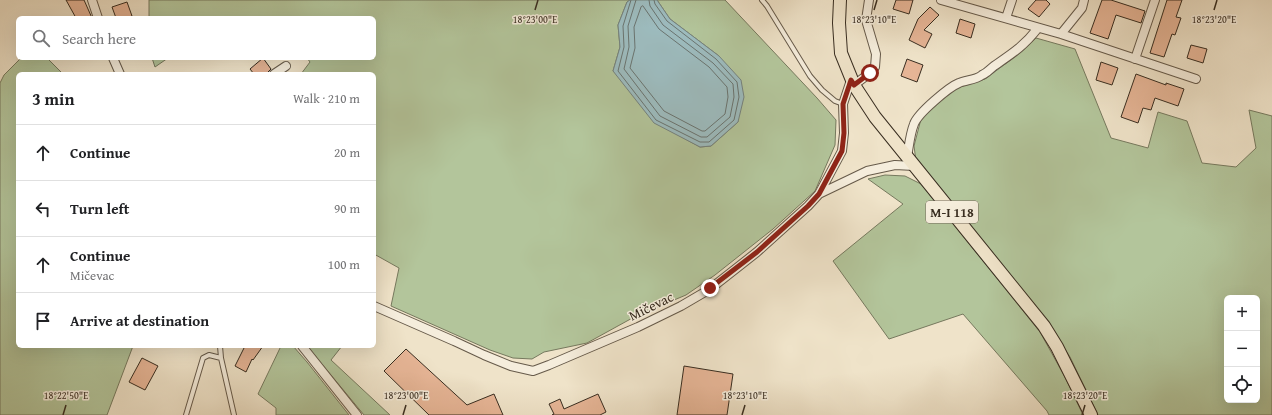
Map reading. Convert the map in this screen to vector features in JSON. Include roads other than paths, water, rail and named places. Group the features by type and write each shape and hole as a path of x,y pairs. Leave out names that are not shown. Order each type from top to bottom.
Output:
{"main road":[{"name":"M-I 118","path":"840,0 839,37 841,53 852,82 875,117 1044,326 1057,347 1091,415"}],"street":[{"path":"92,0 97,16"},
{"path":"819,194 842,151 844,133 843,104 852,82 870,73 875,67 876,54 866,20 869,0"},
{"path":"943,0 1061,34 1196,79"},
{"path":"1006,18 1012,0"},
{"path":"1061,34 1082,8 1084,0"},
{"path":"1135,59 1155,0"},
{"path":"911,161 914,124 918,116 950,88 959,83 982,76 1016,51 1038,28"},
{"path":"114,60 119,72"},
{"path":"277,72 286,66"},
{"name":"Mičevac","path":"376,307 484,355 511,366 532,371 638,327 681,306 710,288 757,252 808,206 819,194 867,171 911,161"},
{"path":"304,348 357,415"}],"lane":[{"path":"762,0 771,12 810,76 822,90 835,101 843,104"},
{"path":"220,348 221,358 234,415"},
{"path":"186,415 203,358 209,355 221,358"}],"water":[{"path":"630,0 657,0 670,19 719,56 741,80 744,97 738,122 711,146 700,147 654,123 613,71 620,47 618,25 627,2"}]}
